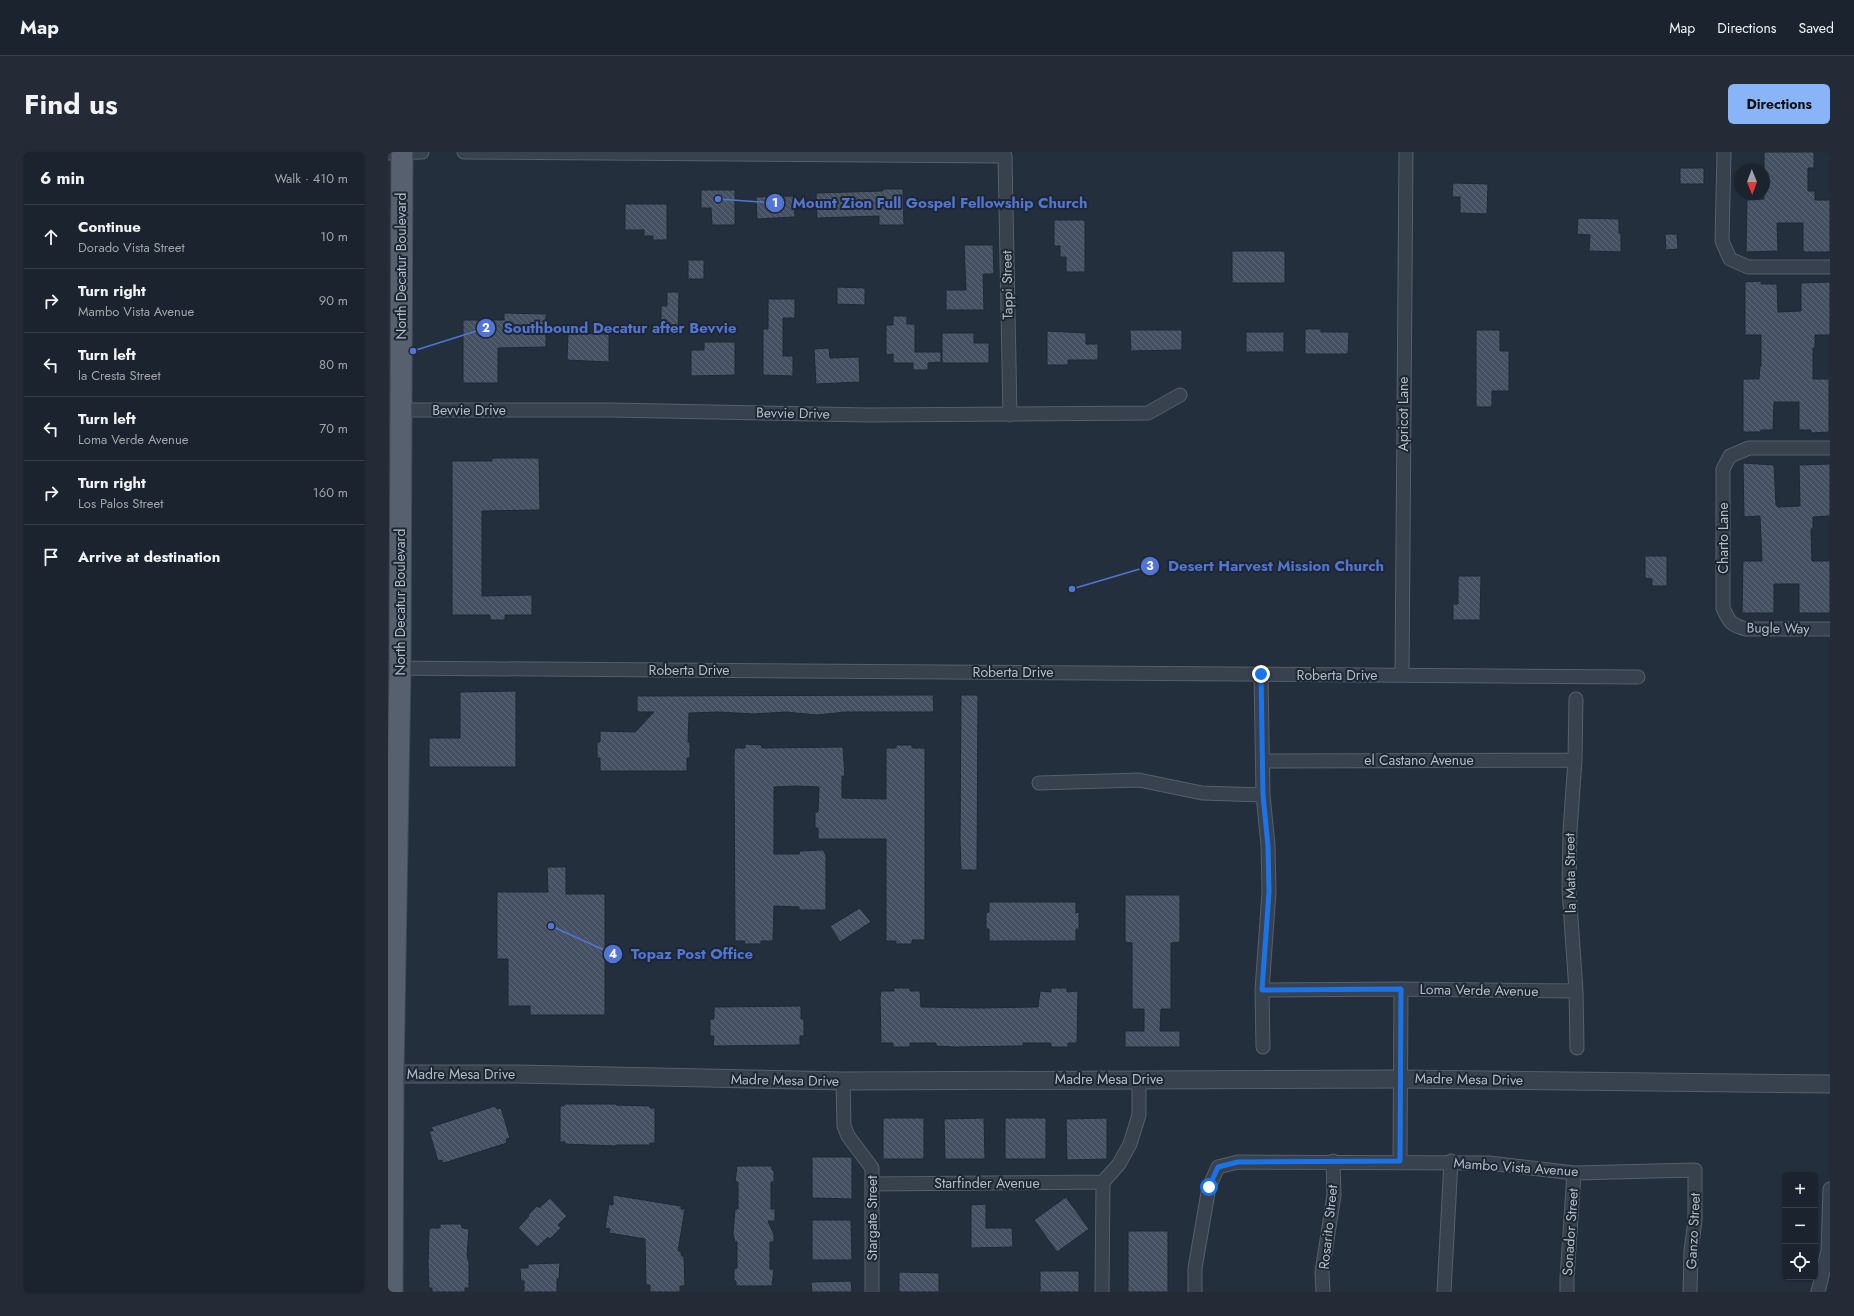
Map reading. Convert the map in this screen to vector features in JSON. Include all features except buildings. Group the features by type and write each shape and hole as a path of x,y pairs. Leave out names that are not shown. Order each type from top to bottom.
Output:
{"main road":[{"name":"North Decatur Boulevard","path":"392,1292 391,1074 394,410 403,152"}],"street":[{"name":"Tappi Street","path":"464,152 1005,156 1010,415"},
{"name":"Apricot Lane","path":"1402,675 1406,152"},
{"path":"1724,152 1722,241 1730,258 1748,267 1830,267"},
{"name":"Bevvie Drive","path":"394,410 605,410 869,415 1148,413 1180,395"},
{"name":"Charto Lane","path":"1728,620 1723,608 1723,469 1730,456 1749,448 1830,448"},
{"name":"Bugle Way","path":"1728,620 1736,626 1746,629 1830,629"},
{"name":"Roberta Drive","path":"394,668 1638,677"},
{"path":"1261,674 1263,795 1268,846 1269,892 1262,990 1263,1047"},
{"name":"la Mata Street","path":"1576,699 1575,760 1570,830 1569,889 1576,990 1577,1048"},
{"name":"el Castano Avenue","path":"1263,761 1575,760"},
{"path":"1039,783 1139,780 1202,793 1263,795"},
{"path":"1400,1161 1401,989"},
{"name":"Loma Verde Avenue","path":"1262,990 1576,990"},
{"name":"Madre Mesa Drive","path":"391,1074 518,1074 843,1081 1400,1078 1830,1084"},
{"path":"1102,1292 1103,1182 1118,1164 1130,1144 1139,1115 1139,1079"},
{"name":"Stargate Street","path":"843,1081 844,1126 848,1136 872,1168 872,1292"},
{"name":"Rosarito Street","path":"1322,1292 1322,1272 1334,1195 1333,1161"},
{"path":"1444,1292 1451,1161"},
{"name":"Mambo Vista Avenue","path":"1195,1292 1195,1268 1209,1187 1218,1167 1238,1162 1451,1161 1489,1163 1574,1173 1695,1170"},
{"name":"Ganzo Street","path":"1690,1292 1691,1251 1695,1221 1695,1170"},
{"name":"Sonador Street","path":"1567,1292 1574,1173"},
{"name":"Starfinder Avenue","path":"872,1184 1103,1182"},
{"path":"1812,1292 1818,1292 1828,1251 1830,1189"}],"place":[{"name":"Mount Zion Full Gospel Fellowship Church","path":"718,199"},
{"name":"Southbound Decatur after Bevvie","path":"413,351"},
{"name":"Desert Harvest Mission Church","path":"1072,589"},
{"name":"Topaz Post Office","path":"551,926"}],"route":[{"path":"1209,1187 1218,1167 1238,1162 1400,1161 1401,989 1262,990 1269,892 1268,846 1263,795 1261,674"}]}
